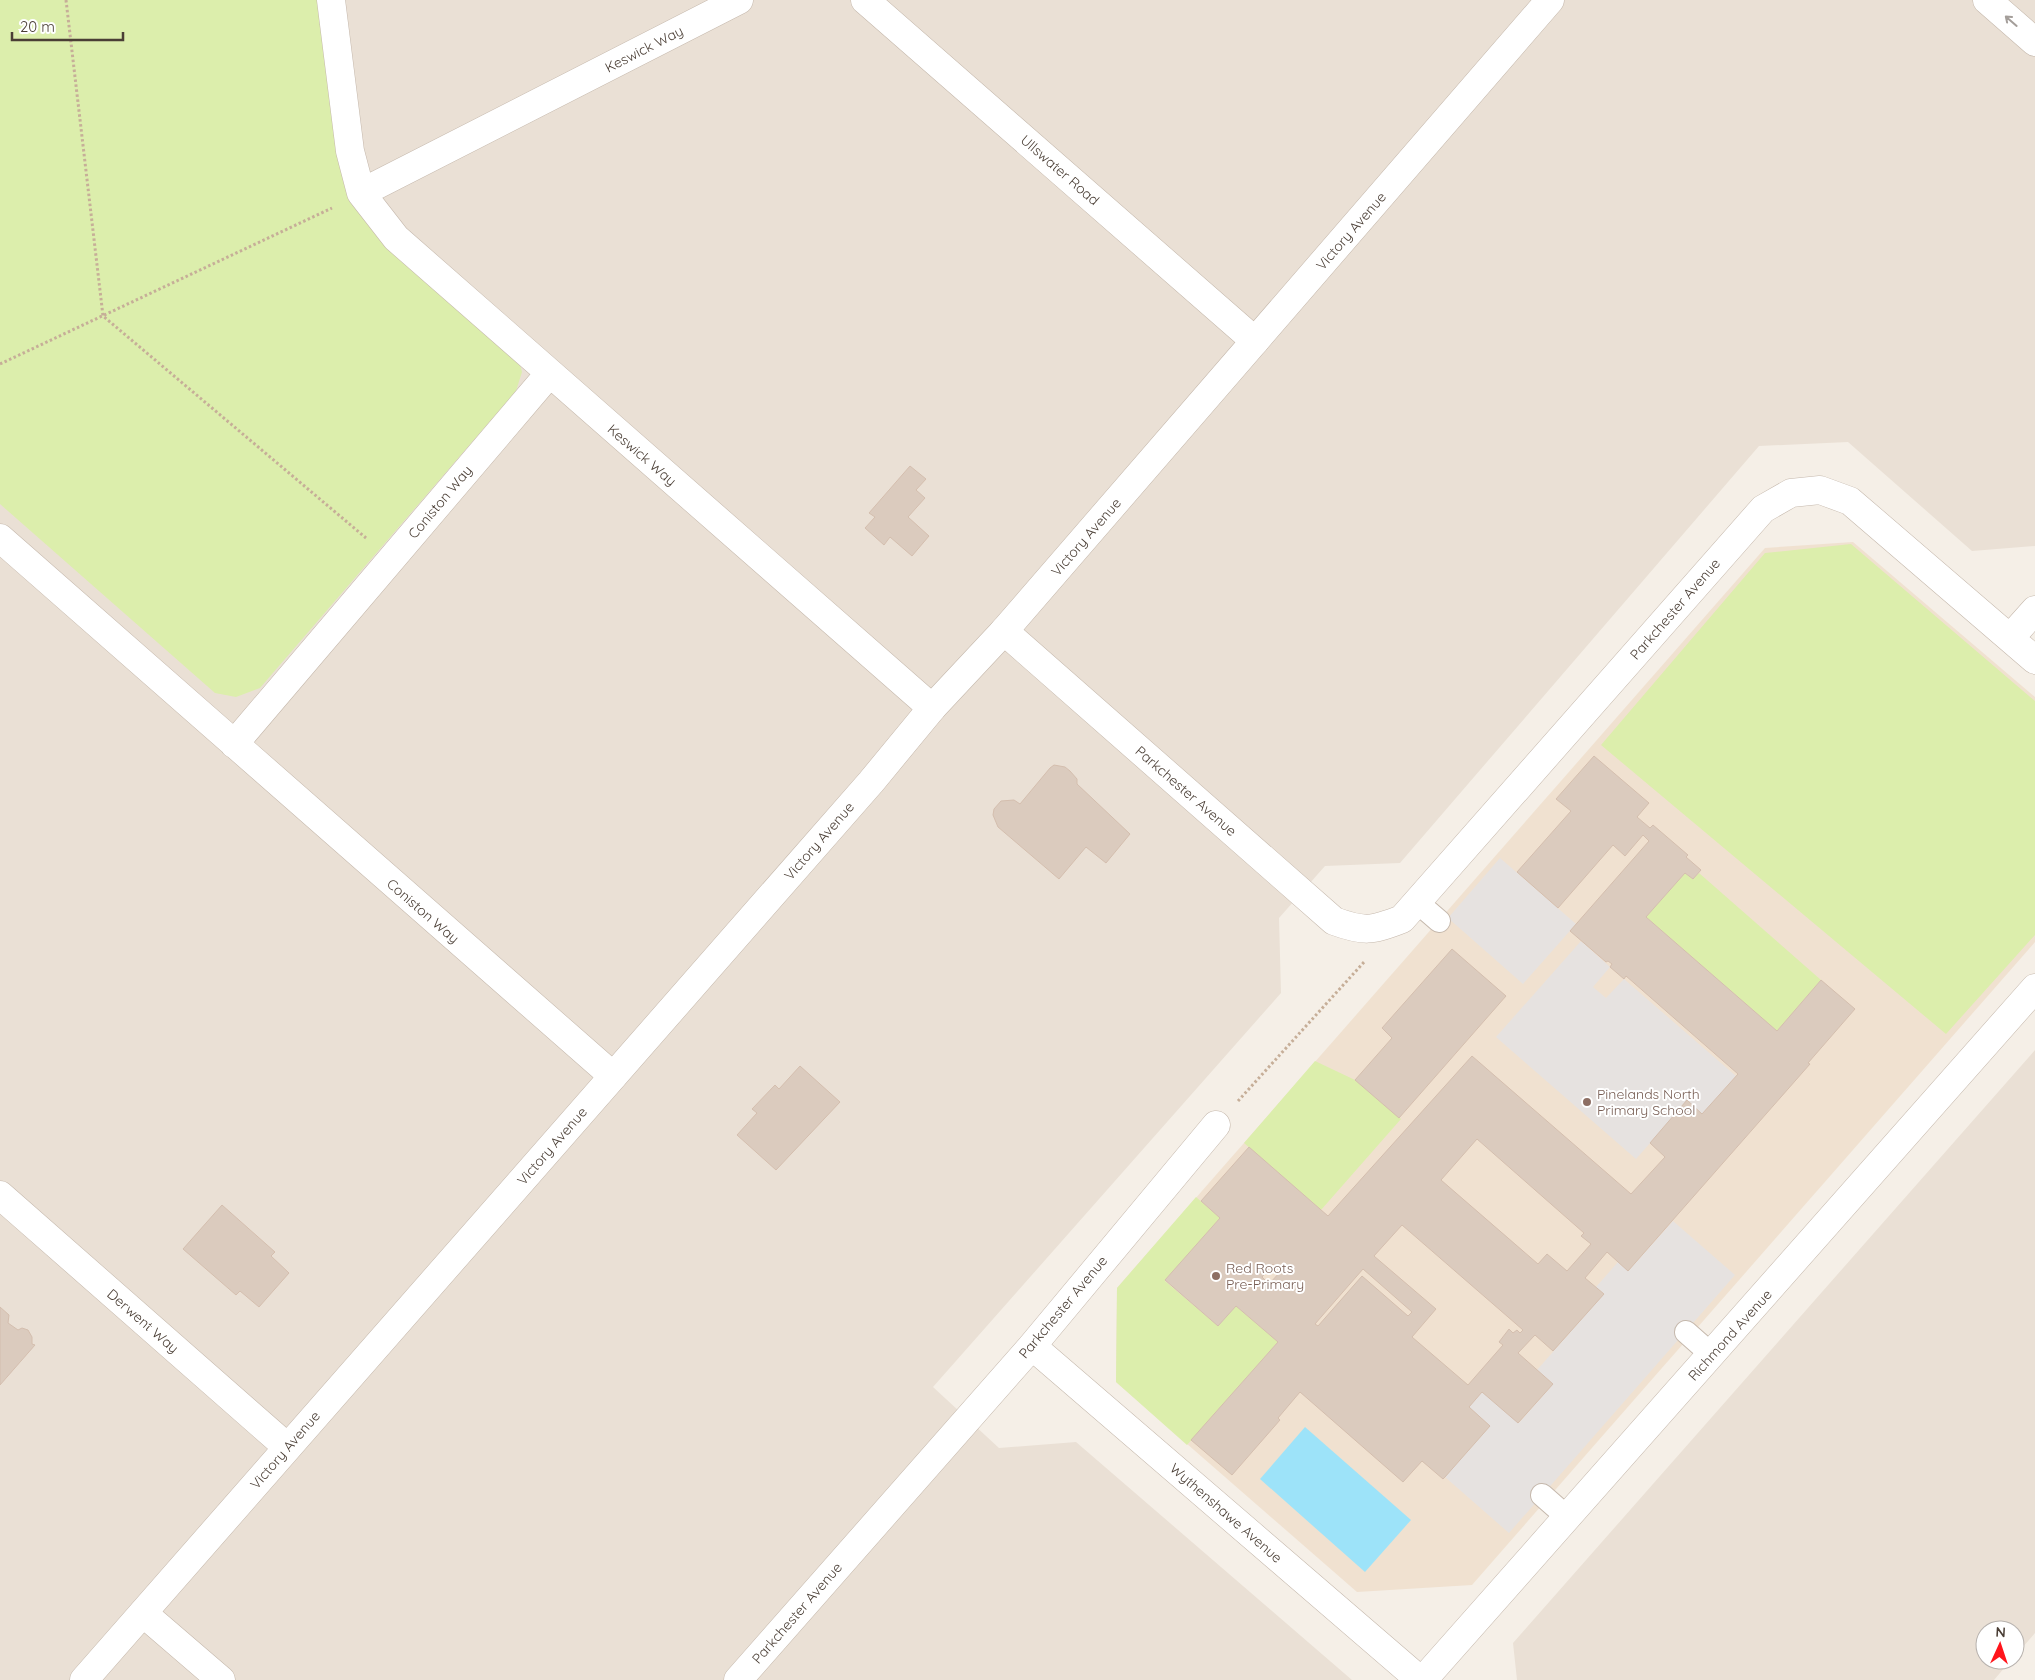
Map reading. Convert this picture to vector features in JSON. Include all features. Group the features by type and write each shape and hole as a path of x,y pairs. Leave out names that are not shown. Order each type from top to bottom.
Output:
{"street":[{"name":"Keswick Way","path":"331,0 350,151 361,194 396,238 932,708"},
{"name":"Keswick Way","path":"361,194 740,0"},
{"name":"Ullswater Road","path":"865,0 1255,341"},
{"name":"Victory Avenue","path":"84,1680 871,782 932,708 1004,631 1550,0"},
{"path":"1987,0 2035,42"},
{"name":"Coniston Way","path":"234,744 549,374"},
{"name":"Parkchester Avenue","path":"1004,631 1334,921 1356,929 1379,929 1402,919 1763,510 1791,493 1820,490 1850,501 2010,638"},
{"name":"Coniston Way","path":"0,538 612,1076"},
{"path":"2035,610 2010,638 2035,660"},
{"name":"Richmond Avenue","path":"1421,1680 1712,1355 2035,988"},
{"name":"Parkchester Avenue","path":"738,1680 1032,1346 1216,1125"},
{"name":"Derwent Way","path":"0,1195 287,1447"},
{"name":"Wythenshawe Avenue","path":"1032,1346 1421,1680"},
{"path":"144,1613 221,1680"}],"lane":[{"path":"1417,902 1439,921"},
{"path":"1686,1332 1712,1355"},
{"path":"1542,1495 1568,1517"}],"path":[{"path":"66,0 103,316 391,559"},
{"path":"0,364 361,194"},
{"path":"1216,1125 1364,964 1379,929"}],"shaded area":[{"path":"0,0 2035,0 2035,546 1972,551 1848,442 1759,446 1400,863 1325,866 1279,918 1281,993 933,1387 999,1448 1076,1442 1352,1680 0,1680"},
{"name":"Pinelands North Primary School","path":"1853,542 2035,697 2035,942 1472,1585 1357,1592 1116,1382 1117,1288 1765,548"},
{"path":"1500,858 1576,924 1523,984 1448,918"},
{"path":"1581,941 1610,967 1593,987 1606,998 1624,979 1736,1076 1702,1114 1687,1101 1636,1159 1496,1037"},
{"path":"2035,1050 2035,1633 2025,1644 2025,1620 1975,1620 1975,1670 2002,1670 1994,1680 1517,1680 1513,1643"},
{"path":"1673,1221 1735,1275 1509,1533 1445,1477 1490,1426 1469,1407 1482,1392 1519,1423 1553,1384 1537,1370 1604,1294 1596,1287 1618,1262 1628,1271"}],"green space":[{"path":"0,0 326,0 345,169 516,350 522,372 516,391 260,688 236,697 215,693 0,504"},
{"path":"1851,544 2035,701 2035,935 1946,1034 1601,745 1765,553"},
{"path":"1685,873 1693,879 1699,873 1821,980 1777,1031 1646,917"},
{"path":"1315,1061 1355,1080 1401,1119 1321,1210 1244,1143"},
{"path":"1196,1197 1220,1218 1165,1281 1218,1326 1236,1306 1278,1342 1187,1445 1116,1382 1117,1288"}],"water":[{"path":"1305,1427 1411,1520 1365,1572 1260,1479"}],"building":[{"path":"910,466 926,479 916,490 925,498 908,517 929,536 912,556 890,537 884,545 865,528 875,517 869,513"},
{"path":"1594,756 1649,803 1637,817 1650,828 1653,825 1688,855 1686,857 1701,870 1693,879 1685,873 1646,917 1777,1031 1821,980 1855,1009 1808,1063 1810,1064 1628,1271 1607,1252 1585,1278 1604,1294 1553,1351 1535,1335 1518,1353 1553,1384 1518,1423 1482,1392 1469,1407 1490,1426 1443,1479 1422,1461 1403,1482 1300,1392 1278,1418 1280,1420 1232,1475 1191,1440 1278,1342 1236,1306 1218,1326 1165,1280 1220,1218 1201,1201 1249,1147 1328,1216 1472,1056 1631,1194 1665,1157 1650,1143 1687,1100 1702,1114 1738,1074 1626,976 1624,979 1610,967 1612,964 1608,961 1606,962 1570,931 1649,841 1643,835 1625,856 1613,845 1558,908 1517,872 1571,811 1556,799","holes":["1477,1139 1584,1233 1581,1236 1591,1244 1567,1271 1547,1254 1538,1264 1441,1180","1402,1225 1523,1330 1520,1333 1517,1330 1513,1333 1509,1329 1499,1342 1503,1345 1468,1385 1412,1337 1436,1309 1374,1256","1273,1264 1281,1271 1269,1284 1262,1277","1363,1269 1412,1312 1408,1316 1362,1276 1318,1326 1315,1324"]},
{"path":"1054,765 1065,767 1070,771 1077,779 1077,784 1130,834 1106,863 1086,847 1059,879 998,827 993,815 994,809 1001,801 1014,800 1020,804"},
{"path":"1452,949 1506,996 1399,1118 1355,1080 1392,1038 1382,1028"},
{"path":"800,1066 840,1102 776,1170 737,1135 757,1113 752,1109 775,1085 779,1089"},
{"path":"222,1205 275,1252 271,1256 289,1273 259,1307 240,1291 236,1295 183,1249"},
{"path":"0,1307 9,1315 8,1323 18,1330 22,1328 28,1330 32,1337 32,1344 35,1345 0,1385"}],"place":[{"name":"Pinelands North Primary School","path":"1587,1102"},
{"name":"Red Roots Pre-Primary","path":"1216,1276"}]}
